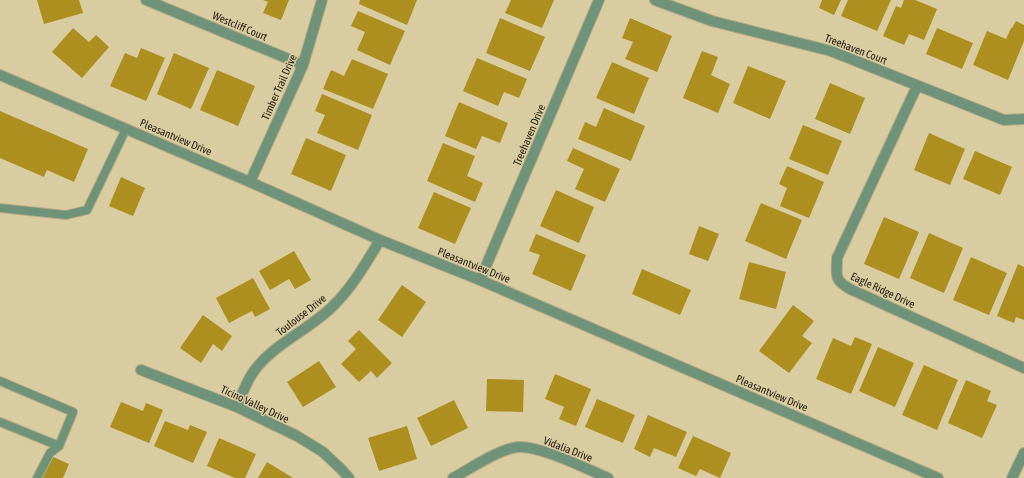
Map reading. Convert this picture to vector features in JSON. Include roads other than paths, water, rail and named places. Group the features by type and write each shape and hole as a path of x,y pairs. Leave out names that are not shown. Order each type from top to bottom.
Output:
{"street":[{"name":"Westcliff Court","path":"146,0 303,65"},
{"name":"Timber Trail Drive","path":"250,182 303,65 322,0"},
{"name":"Treehaven Drive","path":"480,280 599,0"},
{"name":"Treehaven Court","path":"655,0 712,21 832,51 1004,120 1024,119"},
{"name":"Pleasantview Drive","path":"0,75 250,182 380,240 480,280 938,478"},
{"name":"Eagle Ridge Drive","path":"917,86 837,258 837,278 842,284 850,289 1024,368"},
{"name":"Toulouse Drive","path":"237,407 245,385 254,370 275,350 334,306 361,272 380,240"},
{"name":"Ticino Valley Drive","path":"141,370 237,407 297,436 323,452 349,478"},
{"name":"Vidalia Drive","path":"452,478 493,455 518,447 539,450 608,478"},
{"path":"1012,478 1024,453"}],"lane":[{"path":"0,208 66,215 87,210 126,129"},
{"path":"0,381 73,412 59,446 50,453 37,478"},
{"path":"0,422 59,446"}]}
